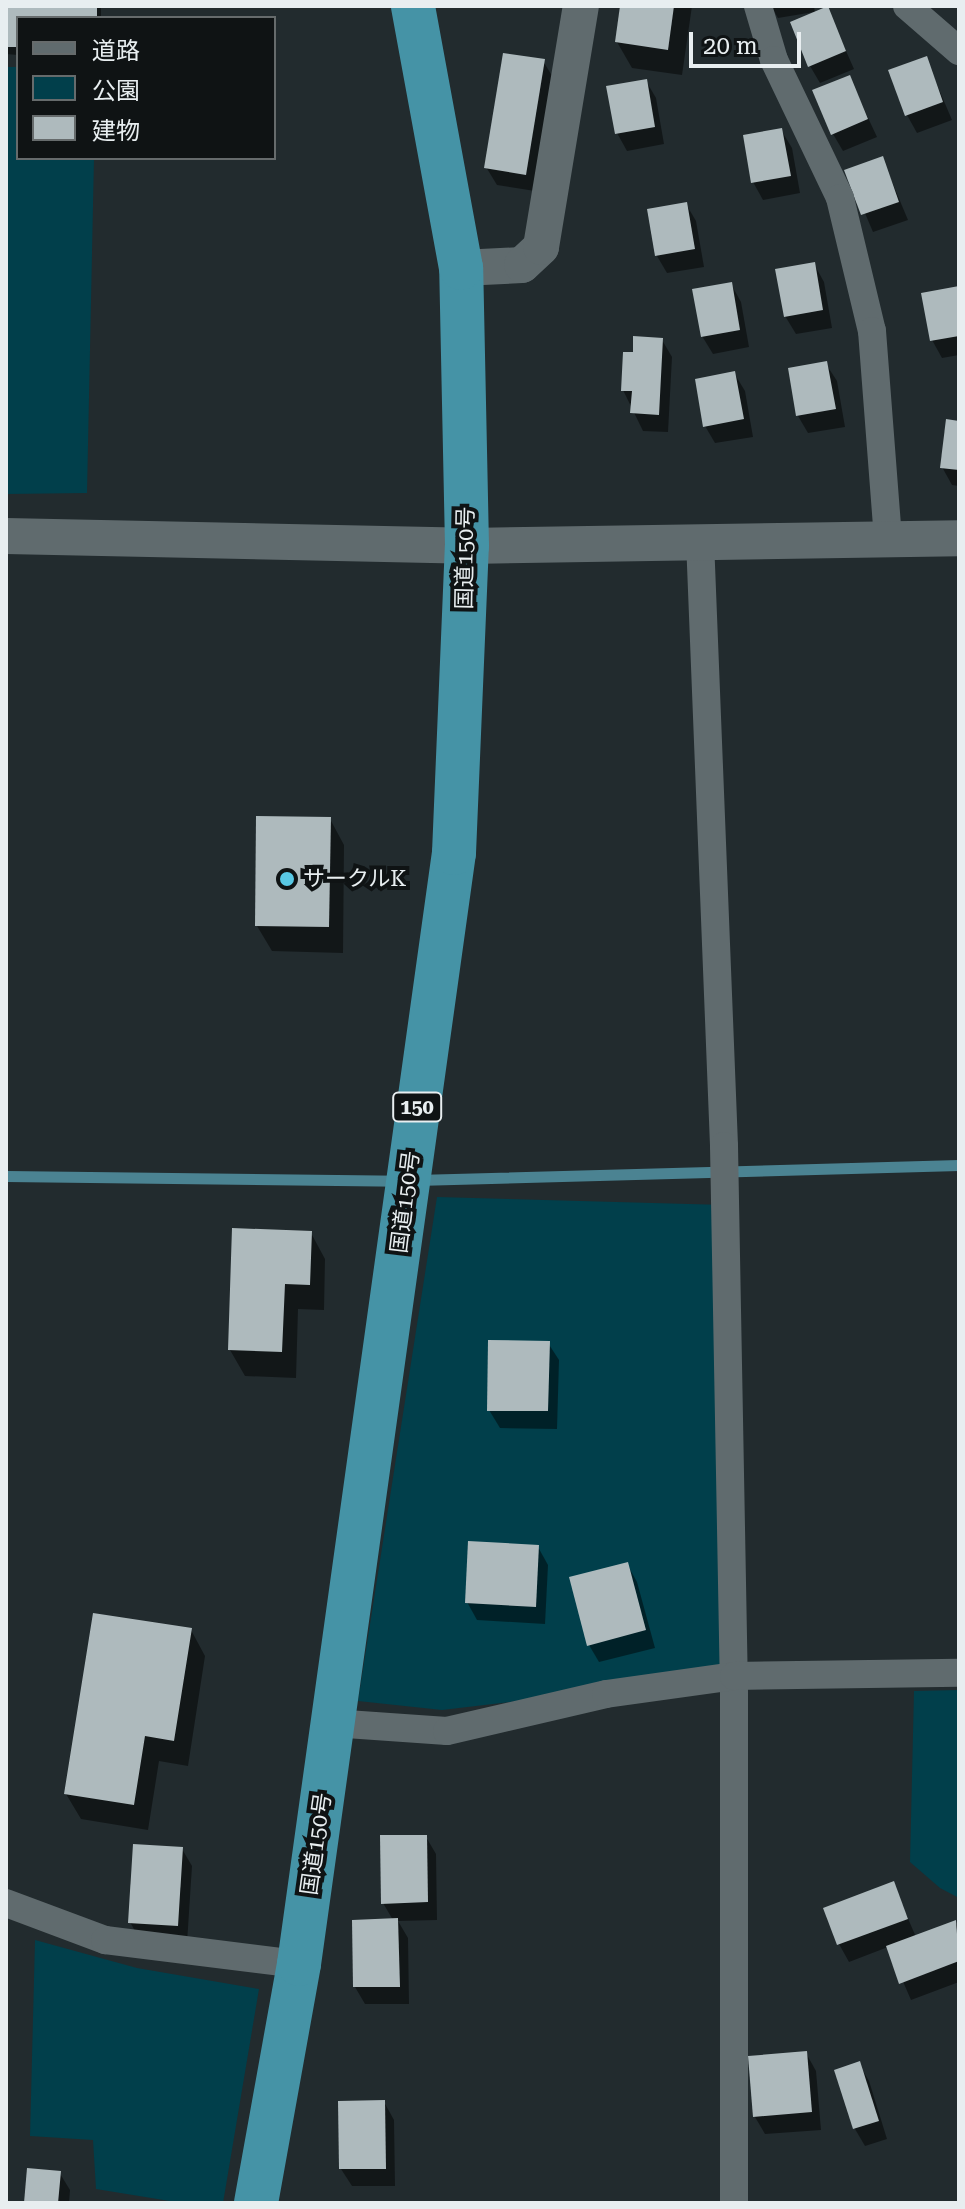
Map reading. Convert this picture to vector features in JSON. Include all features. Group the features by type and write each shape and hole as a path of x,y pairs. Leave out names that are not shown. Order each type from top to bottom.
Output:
{"highway":[{"name":"国道150号","path":"256,2203 299,1964 454,853 467,546 461,268 413,6"}],"street":[{"path":"461,268 522,265 541,247 581,6"},
{"path":"758,6 774,60 840,198 872,331 888,541"},
{"path":"907,6 959,51"},
{"path":"6,536 467,546 959,538"},
{"path":"700,540 724,1146 734,1676 734,2203"},
{"path":"332,1723 447,1731 606,1694 734,1676 959,1673"},
{"path":"6,1903 105,1940 299,1964"}],"green space":[{"path":"6,67 16,67 16,160 94,160 87,493 6,494"},
{"path":"437,1197 725,1205 734,1676 442,1710 358,1701"},
{"path":"959,1690 959,1898 940,1888 910,1862 914,1691"},
{"path":"35,1940 137,1968 259,1989 223,2203 182,2203 96,2189 93,2140 30,2136"}],"building":[{"path":"6,6 97,6 97,16 16,16 16,47 6,47"},
{"path":"620,6 674,6 668,50 615,42"},
{"path":"828,6 846,51 808,67 790,22"},
{"path":"503,53 545,59 526,175 484,168"},
{"path":"927,56 943,102 905,116 888,70"},
{"path":"850,75 868,119 831,135 812,90"},
{"path":"647,79 655,127 615,134 606,86"},
{"path":"782,128 791,176 751,183 743,135"},
{"path":"883,156 899,202 861,215 844,170"},
{"path":"687,202 695,249 655,256 647,209"},
{"path":"815,262 823,310 784,317 775,269"},
{"path":"732,282 740,330 701,337 692,289"},
{"path":"959,286 959,336 930,341 921,293"},
{"path":"633,336 663,338 659,415 630,413 632,391 621,391 623,352 633,352"},
{"path":"827,361 836,409 796,416 788,368"},
{"path":"735,371 744,419 703,427 695,379"},
{"path":"946,419 959,421 959,470 940,468"},
{"path":"256,816 331,817 329,927 255,926"},
{"path":"232,1228 312,1231 310,1285 285,1284 282,1352 228,1350"},
{"path":"488,1340 550,1341 548,1411 487,1411"},
{"path":"468,1541 539,1545 536,1607 465,1603"},
{"path":"628,1562 646,1630 587,1646 569,1577"},
{"path":"93,1613 192,1628 174,1741 145,1736 134,1805 64,1794"},
{"path":"380,1835 427,1835 428,1902 381,1904"},
{"path":"133,1844 183,1847 178,1926 128,1923"},
{"path":"894,1881 908,1919 837,1945 823,1908"},
{"path":"398,1918 400,1987 353,1987 352,1920"},
{"path":"956,1920 959,1961 899,1984 886,1946"},
{"path":"807,2051 812,2112 753,2117 748,2056"},
{"path":"860,2061 879,2121 853,2129 834,2070"},
{"path":"385,2100 386,2169 339,2169 338,2101"},
{"path":"27,2168 61,2171 58,2203 24,2203"}],"waterway":[{"path":"416,1180 959,1165"},
{"path":"6,1176 399,1181"}],"place":[{"name":"サークルK","path":"287,879"}]}
